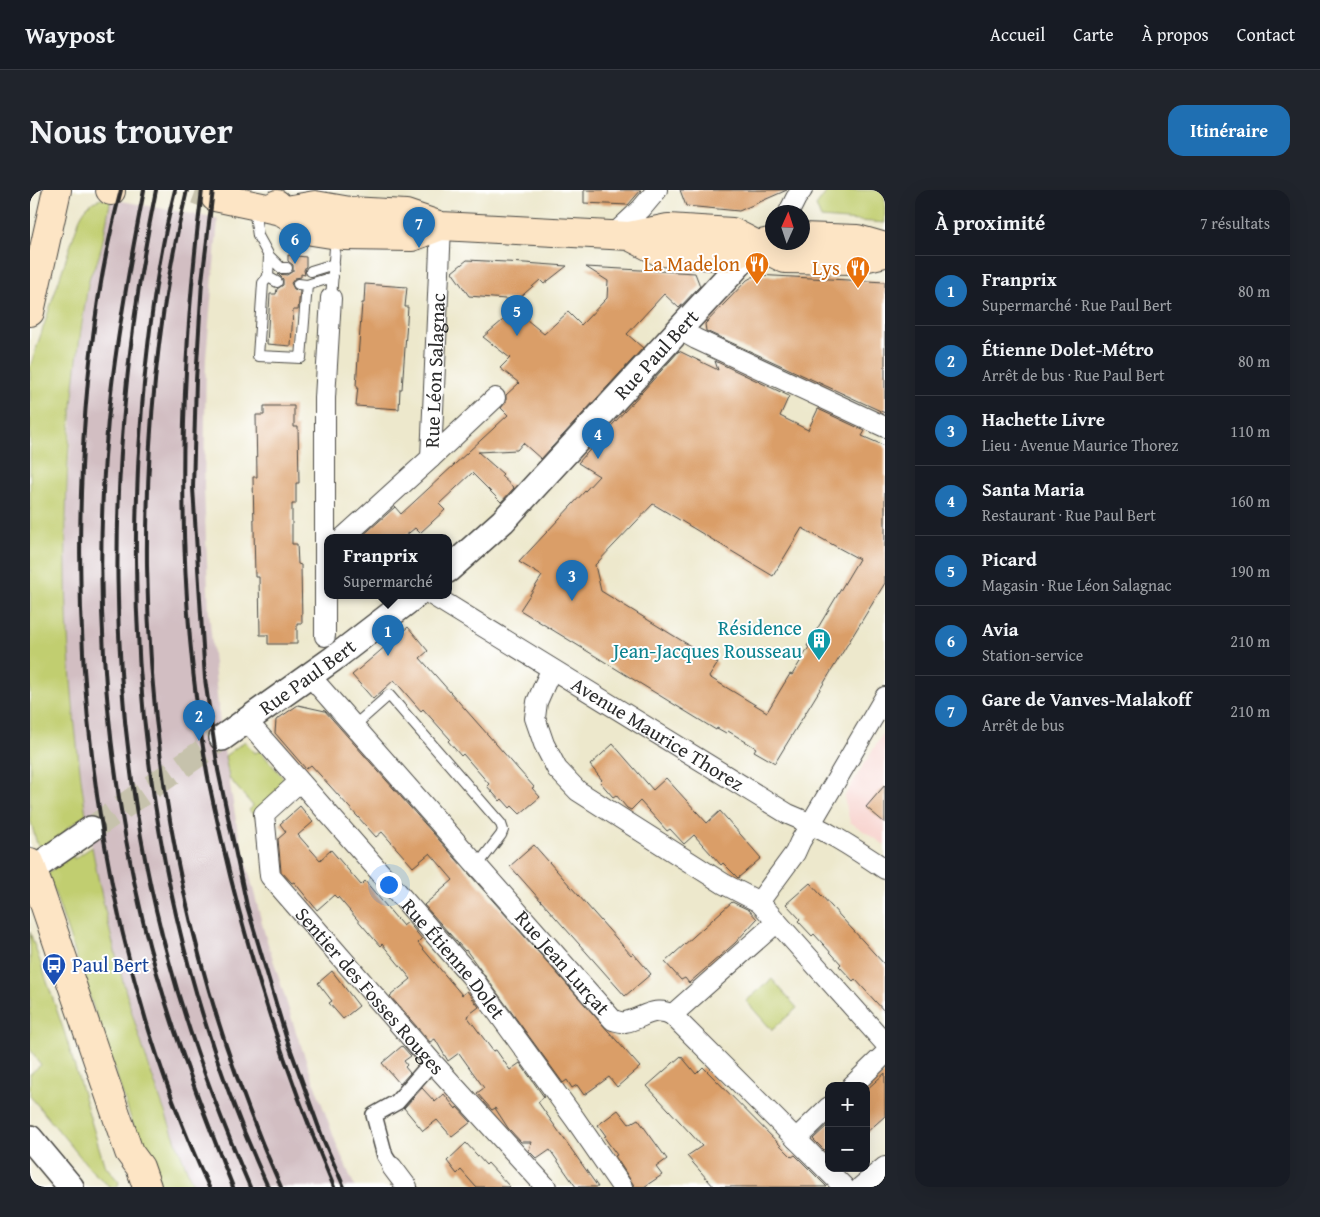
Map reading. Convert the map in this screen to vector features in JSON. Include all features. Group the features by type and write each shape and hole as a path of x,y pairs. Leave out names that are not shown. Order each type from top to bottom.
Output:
{"main road":[{"path":"30,312 57,190"},
{"path":"214,197 275,199 350,211 406,214 440,226 621,235 668,228 732,232 765,238"},
{"path":"275,199 312,231 336,234 412,237 440,226"},
{"path":"810,237 857,239 885,247"},
{"path":"777,250 785,259 856,260 885,253"},
{"path":"31,868 129,1152 140,1167 147,1187"},
{"path":"129,1152 128,1172 131,1187"}],"street":[{"path":"621,235 657,190"},
{"path":"792,205 802,190"},
{"name":"Rue Léon Salagnac","path":"347,534 431,458 440,226"},
{"name":"Rue Paul Bert","path":"452,566 503,520 680,330 765,242"},
{"path":"327,534 325,398 331,298"},
{"path":"680,330 696,340 885,427"},
{"path":"431,458 495,398"},
{"path":"325,636 326,599"},
{"name":"Rue Paul Bert","path":"222,738 310,676 411,599"},
{"name":"Avenue Maurice Thorez","path":"438,599 788,814 811,823 835,836 885,869"},
{"path":"551,670 537,702 535,718 544,744 557,769 578,791 724,884 759,902 885,1043"},
{"name":"Rue Jean Lurçat","path":"310,676 613,1020 624,1022 657,1010 672,1015"},
{"path":"759,902 795,853 885,698"},
{"name":"Rue Étienne Dolet","path":"247,721 472,976 622,1187"},
{"name":"Sentier des Fosses Rouges","path":"299,782 264,814 270,876 432,1062 546,1187"},
{"path":"31,868 92,829"},
{"path":"777,922 672,1015 844,1187"},
{"path":"856,1082 885,1054"},
{"path":"407,1187 392,1168 386,1156 374,1116 397,1102 432,1062"},
{"path":"796,1139 825,1111"},
{"path":"30,1138 71,1187"},
{"path":"861,1187 885,1167"}],"lane":[{"path":"275,199 258,236 269,256 281,268 287,268"},
{"path":"331,298 336,234"},
{"path":"269,256 273,280 263,283 258,356 301,358 303,284 333,277"},
{"path":"311,271 334,264"},
{"path":"354,726 389,695 501,824 503,830 501,835 477,866"}],"shaded area":[{"path":"111,199 218,219 206,359 204,488 209,612 220,726 237,826 264,931 296,1032 336,1143 355,1187 194,1187 142,1049 112,943 86,815 76,738 69,656 66,580 67,497 75,376 90,274 97,263"},
{"path":"885,730 885,845 850,822 844,797"}],"green space":[{"path":"828,190 885,190 885,223 821,218 816,206"},
{"path":"101,199 111,199 101,247 87,290 70,427 67,492 67,621 71,686 86,815 66,829 66,836 43,848 37,844 30,819 30,367 79,220 87,206"},
{"path":"245,741 254,753 260,751 286,781 260,823 249,810 253,806 229,778 225,756"},
{"path":"92,847 111,935 134,1020 147,1062 194,1187 154,1187 48,873 72,854 74,859"},
{"path":"30,932 65,1034 104,1164 119,1182 118,1187 110,1187 92,1171 30,1096 30,1074 41,1065 30,1049"},
{"path":"772,979 797,1008 772,1030 746,1001"}],"building":[{"path":"584,190 641,190 628,205 584,203"},
{"path":"680,190 787,190 739,211 686,206"},
{"path":"288,255 306,257 305,275 301,274 301,277 295,278 291,283 294,289 300,291 298,310 293,310 291,346 267,344 270,294 276,294 277,289 283,285 283,279 278,274 287,275 293,271 293,265 288,261"},
{"path":"467,260 567,266 544,284 540,280 517,300 469,296 452,272"},
{"path":"586,267 695,273 700,286 679,308 664,294 627,334 643,348 541,459 523,443 517,450 478,452 503,474 501,476 514,488 501,502 472,473 439,504 445,510 420,533 415,528 408,534 364,534 395,507 401,514 508,415 501,408 506,402 506,395 519,383 500,368 510,358 483,337 515,310 544,334 568,312 581,325 607,298 608,281"},
{"path":"756,275 885,282 885,413 706,331 705,324 747,280"},
{"path":"365,284 407,287 405,307 408,307 399,409 356,406 362,303 364,303"},
{"path":"679,351 718,370 715,361 789,396 780,416 808,430 818,409 865,431 862,436 885,446 885,583 775,763 754,751 756,748 728,731 726,733 717,728 716,730 520,610 542,576 519,562 599,476 578,463","holes":["653,504 773,576 802,528 859,559 807,646 809,647 767,712 709,677 718,663 601,591 595,565"]},
{"path":"264,406 294,406 294,427 298,427 299,483 296,483 296,504 292,504 292,544 297,544 298,564 301,565 302,624 297,624 297,644 268,644 268,635 260,635 259,577 255,577 253,477 257,477 256,415 264,415"},
{"path":"408,627 428,651 420,658 534,787 532,788 540,797 520,814 512,806 510,808 502,799 500,801 487,786 489,784 463,754 461,756 448,741 450,739 423,709 421,711 394,680 373,699 352,675"},
{"path":"298,705 325,711 640,1067 617,1087 609,1077 584,1095 577,1085 572,1088 567,1080 563,1083 466,950 424,905 453,880 430,853 413,867 382,832 376,837 311,765 306,769 275,733 276,720"},
{"path":"613,744 653,790 666,778 707,823 720,811 761,858 738,878 723,863 721,865 694,835 684,844 670,829 667,831 640,801 631,810 627,808 616,795 613,797 600,782 602,780 590,765"},
{"path":"885,785 885,823 866,807"},
{"path":"300,806 313,822 298,835 320,860 331,850 361,885 365,881 403,926 408,922 422,939 418,943 462,995 467,991 479,1007 467,1016 493,1051 496,1050 510,1070 520,1063 544,1097 538,1102 598,1187 576,1187 550,1150 537,1159 529,1151 531,1142 521,1142 508,1128 495,1108 492,1110 477,1093 484,1088 459,1053 448,1061 435,1039 430,1042 390,996 411,979 382,944 380,946 338,897 334,895 317,910 294,882 292,883 281,871 278,839 286,832 280,824"},
{"path":"534,845 631,955 633,953 651,974 625,996 510,866"},
{"path":"810,883 885,965 885,1012 855,979 853,981 839,966 841,964 814,934 812,936 798,921 800,919 786,904"},
{"path":"732,902 749,910 757,919 735,943 689,983 685,978 681,980 665,962"},
{"path":"332,971 359,1006 343,1019 329,1003 332,1001 318,983"},
{"path":"402,1046 411,1056 404,1061 407,1065 405,1067 410,1073 400,1084 382,1063"},
{"path":"681,1056 696,1074 703,1067 792,1157 795,1155 827,1187 714,1187 687,1156 702,1146 647,1086"},
{"path":"885,1073 885,1116 870,1129 870,1127 870,1086"},
{"path":"422,1088 435,1102 444,1094 456,1109 457,1107 471,1122 452,1137 437,1120 423,1131 404,1108"},
{"path":"618,1110 629,1124 638,1119 667,1159 656,1167 662,1175 644,1187 635,1187 598,1125"},
{"path":"825,1128 825,1151 813,1139"},
{"path":"466,1143 510,1187 476,1187 461,1170 457,1174 447,1161"}],"tunnel":[{"path":"196,190 215,197"},
{"path":"91,829 222,738"}],"railway":[{"path":"121,190 105,258 94,328 86,398 82,468 80,559 83,651 90,743 103,835 121,926 145,1016 174,1103 209,1187"},
{"path":"144,190 118,341 105,458 102,524 104,658 118,790 129,856 143,921 161,989 183,1056 233,1187"},
{"path":"156,190 139,286 127,382 120,479 118,577 121,674 131,770 147,866 169,961 205,1076 250,1187"},
{"path":"175,190 154,298 142,407 137,506 137,606 143,706 155,805 174,903 198,1000 230,1095 268,1187"},
{"path":"187,190 168,283 155,377 151,424 147,566 150,647 157,726 182,884 201,961 223,1037 250,1113 281,1187"},
{"path":"202,190 188,335 183,481 189,627 196,700 210,788 243,926 284,1058 334,1187"},
{"path":"213,190 202,281 196,380 193,488 205,679 218,770 247,906 286,1037 323,1139 344,1187"}],"place":[{"name":"Gare de Vanves-Malakoff","path":"419,248"},
{"name":"Avia","path":"295,264"},
{"name":"La Madelon","path":"757,285"},
{"name":"Lys","path":"858,289"},
{"name":"Picard","path":"517,336"},
{"name":"Santa Maria","path":"598,459"},
{"name":"Hachette Livre","path":"572,601"},
{"name":"Franprix","path":"388,656"},
{"name":"Résidence Jean-Jacques Rousseau","path":"819,661"},
{"name":"Étienne Dolet-Métro","path":"199,741"},
{"name":"Paul Bert","path":"54,986"}]}
